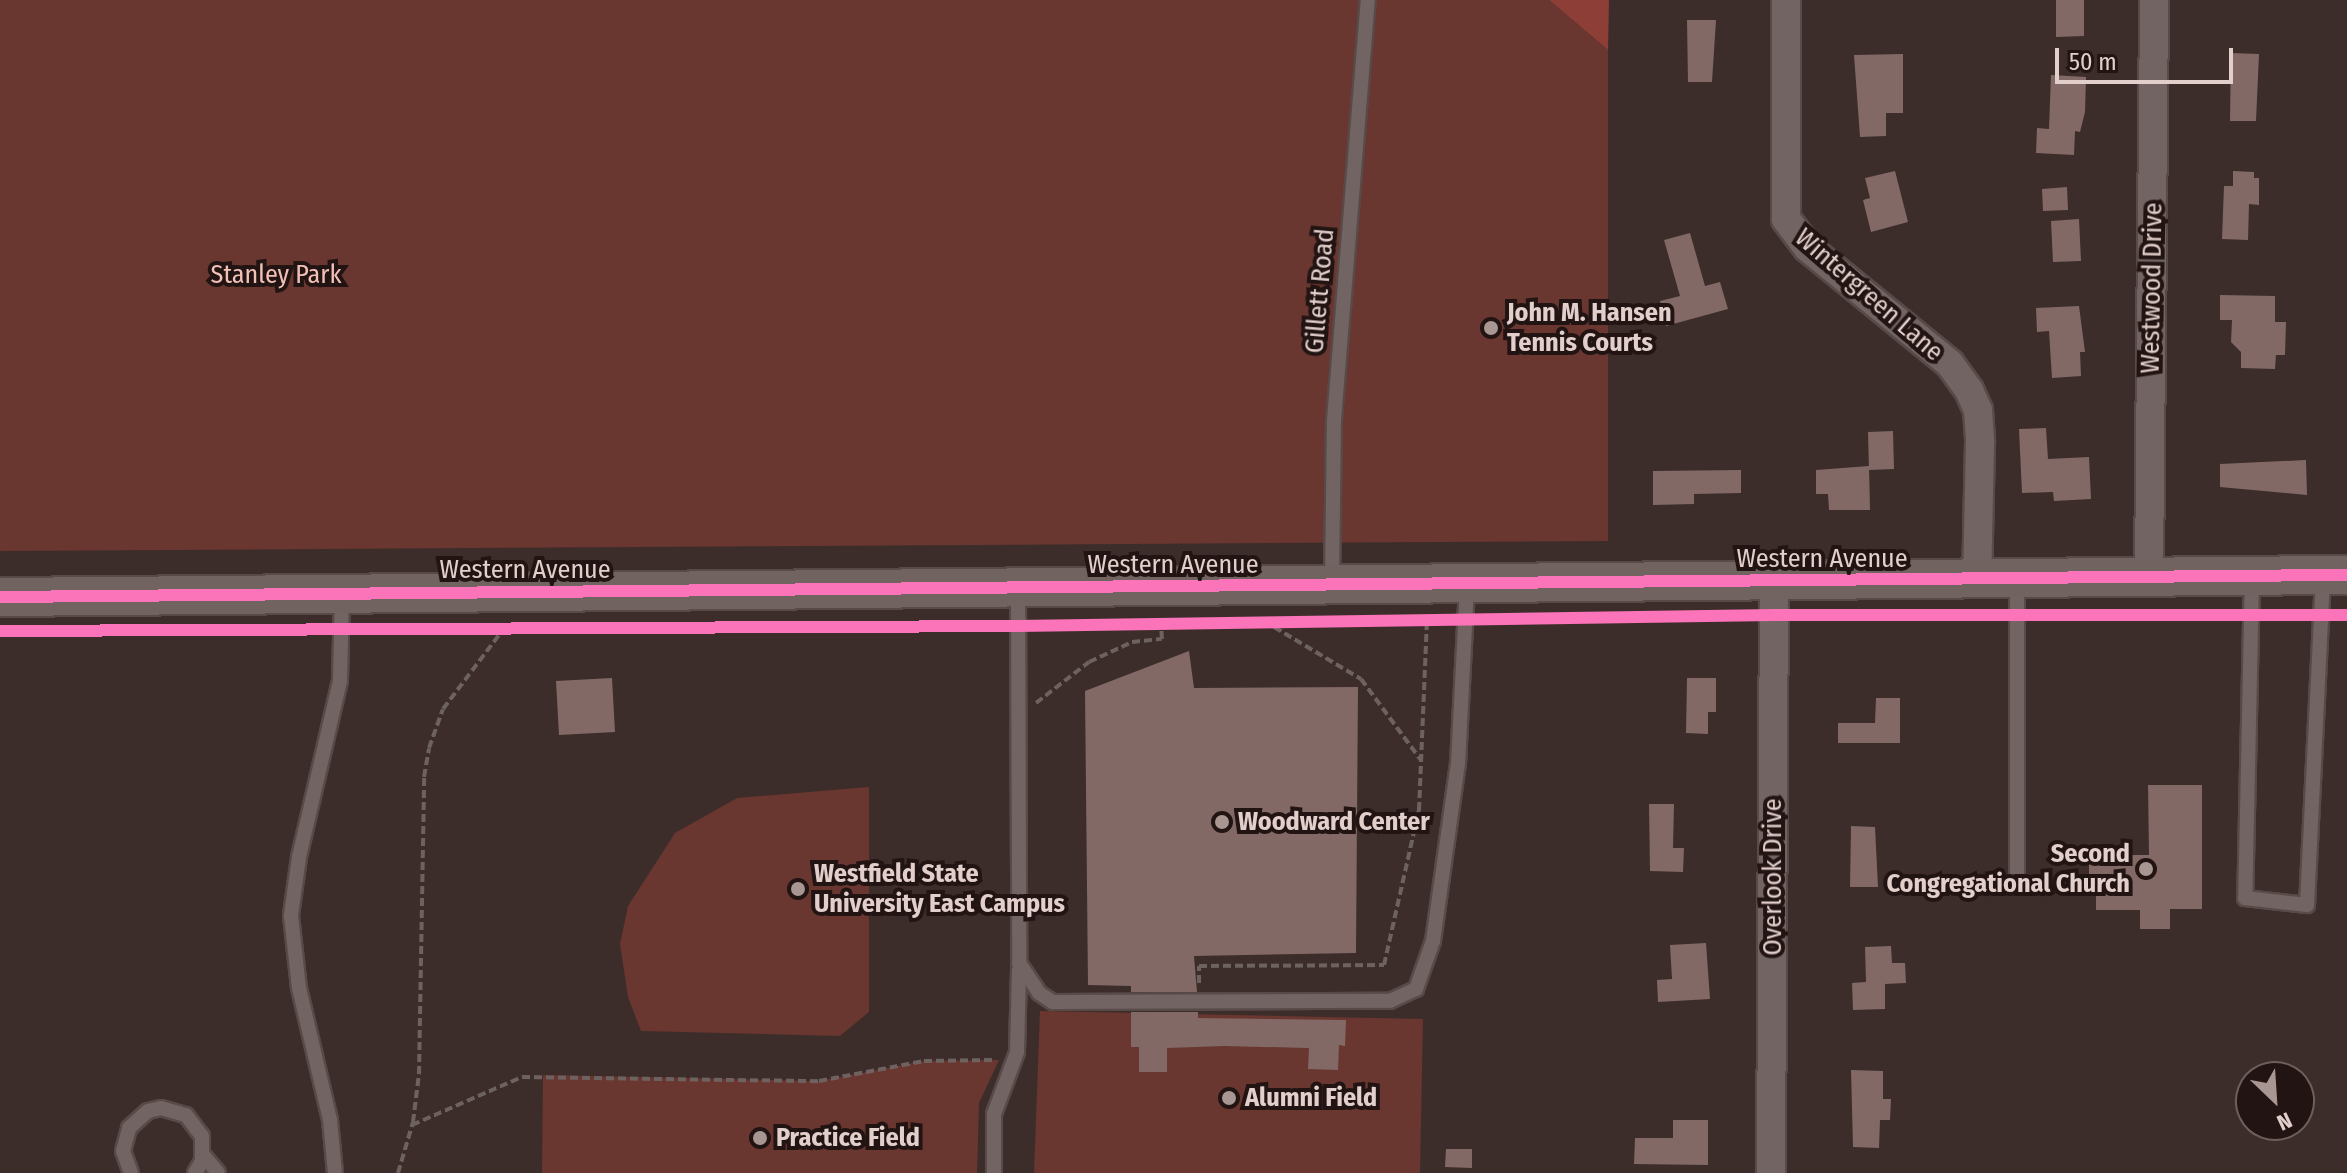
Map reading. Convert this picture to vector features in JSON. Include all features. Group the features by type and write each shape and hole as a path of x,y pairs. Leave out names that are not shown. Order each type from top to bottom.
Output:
{"main road":[{"name":"Western Avenue","path":"0,597 1332,586 1467,601 1774,581 2335,575"}],"street":[{"name":"Wintergreen Lane","path":"1786,0 1786,219 1808,248 1950,364 1969,390 1978,410 1980,442 1977,581"},
{"name":"Westwood Drive","path":"2149,577 2154,0"},
{"name":"Overlook Drive","path":"1771,1173 1774,581"}],"lane":[{"name":"Gillett Road","path":"1332,586 1334,420 1368,0"},
{"path":"2252,576 2245,898 2307,905 2335,575"},
{"path":"2017,580 2017,874"},
{"path":"994,1173 994,1114 1017,1052 1018,588"},
{"path":"335,1173 330,1120 299,988 291,915 299,857 340,681 342,594"},
{"path":"1019,963 1039,993 1053,1002 1390,1001 1416,989 1425,973 1442,892 1458,764 1467,601"},
{"path":"131,1173 124,1140 137,1118 161,1108 186,1115 202,1136 203,1155 195,1173"},
{"path":"203,1155 218,1173"}],"path":[{"path":"1200,990 1199,966 1384,965 1409,865 1423,762 1421,618 1467,601"},
{"path":"1264,621 1361,679 1423,762"},
{"path":"1249,622 1295,621"},
{"path":"1032,708 1089,662 1132,642 1162,639 1161,623"},
{"path":"1146,624 1176,623"},
{"path":"491,627 521,627"},
{"path":"398,1173 412,1125 419,1074 424,777 429,748 443,709 505,627"},
{"path":"412,1125 522,1077 819,1081 924,1061 999,1060"}],"green space":[{"name":"Stanley Park","path":"0,0 1549,0 1608,50 1608,541 0,551"},
{"path":"869,787 869,1012 840,1036 641,1031 628,997 620,944 628,906 675,833 737,798"},
{"name":"Alumni Field","path":"1040,1011 1423,1019 1420,1173 1034,1173"},
{"name":"Practice Field","path":"999,1060 979,1103 977,1173 542,1173 543,1075 819,1081 924,1061"}],"shaded area":[{"path":"1549,0 1609,0 1608,50"}],"building":[{"path":"2056,0 2084,0 2084,36 2056,37"},
{"path":"1687,20 1716,20 1712,82 1688,82"},
{"path":"2231,53 2259,54 2256,121 2230,121"},
{"path":"1903,54 1903,113 1886,113 1886,136 1860,137 1854,55"},
{"path":"2051,75 2086,77 2085,112 2080,132 2075,131 2074,155 2036,153 2037,128 2049,129"},
{"path":"1895,171 1908,222 1871,232 1863,200 1870,198 1865,178"},
{"path":"2233,171 2254,172 2254,178 2259,178 2259,205 2249,204 2248,240 2222,239 2224,186 2233,186"},
{"path":"2067,187 2068,210 2043,211 2042,189"},
{"path":"2079,219 2081,261 2053,262 2051,221"},
{"path":"1690,233 1705,286 1720,282 1728,309 1666,326 1660,301 1680,296 1664,240"},
{"path":"2220,295 2275,296 2275,322 2286,322 2285,355 2276,355 2275,369 2241,368 2241,352 2231,342 2232,320 2220,320"},
{"path":"2079,306 2085,352 2080,352 2081,376 2052,378 2049,331 2037,332 2036,308"},
{"path":"2046,428 2048,459 2089,457 2091,499 2054,501 2053,492 2022,493 2019,429"},
{"path":"1893,431 1894,469 1869,470 1868,432"},
{"path":"2306,460 2307,495 2220,487 2220,464"},
{"path":"1869,466 1870,510 1829,510 1828,494 1816,494 1816,470"},
{"path":"1741,470 1741,493 1694,494 1694,504 1653,505 1653,471"},
{"name":"Woodward Center","path":"1189,651 1194,688 1358,687 1356,953 1194,956 1197,992 1131,992 1131,986 1088,985 1085,691"},
{"path":"612,678 615,732 559,735 556,681"},
{"path":"1687,678 1716,678 1716,712 1708,712 1708,734 1686,733"},
{"path":"1876,698 1900,698 1900,743 1838,743 1838,723 1875,723"},
{"name":"Second Congregational Church","path":"2148,785 2202,785 2202,909 2170,909 2170,929 2140,929 2140,910 2096,910 2096,884 2089,884 2089,855 2149,855"},
{"path":"1649,804 1674,804 1673,848 1684,848 1683,872 1650,871"},
{"path":"1851,826 1875,827 1878,887 1850,887"},
{"path":"1706,943 1710,999 1658,1002 1657,980 1672,979 1670,945"},
{"path":"1891,946 1892,963 1905,963 1906,983 1885,984 1885,1009 1853,1010 1852,983 1866,982 1865,947"},
{"path":"1131,1012 1198,1012 1198,1018 1346,1020 1345,1046 1339,1045 1338,1070 1308,1069 1309,1048 1224,1046 1167,1048 1167,1072 1139,1072 1139,1047 1131,1047"},
{"path":"1851,1070 1883,1071 1883,1099 1891,1099 1890,1120 1880,1120 1879,1148 1853,1147"},
{"path":"1673,1120 1708,1120 1708,1165 1634,1164 1635,1138 1673,1138"},
{"path":"1446,1149 1472,1149 1472,1168 1445,1167"}],"cycle path":[{"path":"0,597 2347,575"},
{"path":"0,631 1017,626 1774,615 2347,615"}],"place":[{"name":"John M. Hansen Tennis Courts","path":"1491,328"},
{"name":"Woodward Center","path":"1222,822"},
{"name":"Second Congregational Church","path":"2146,869"},
{"name":"Westfield State University East Campus","path":"798,889"},
{"name":"Alumni Field","path":"1229,1098"},
{"name":"Practice Field","path":"760,1138"}]}
